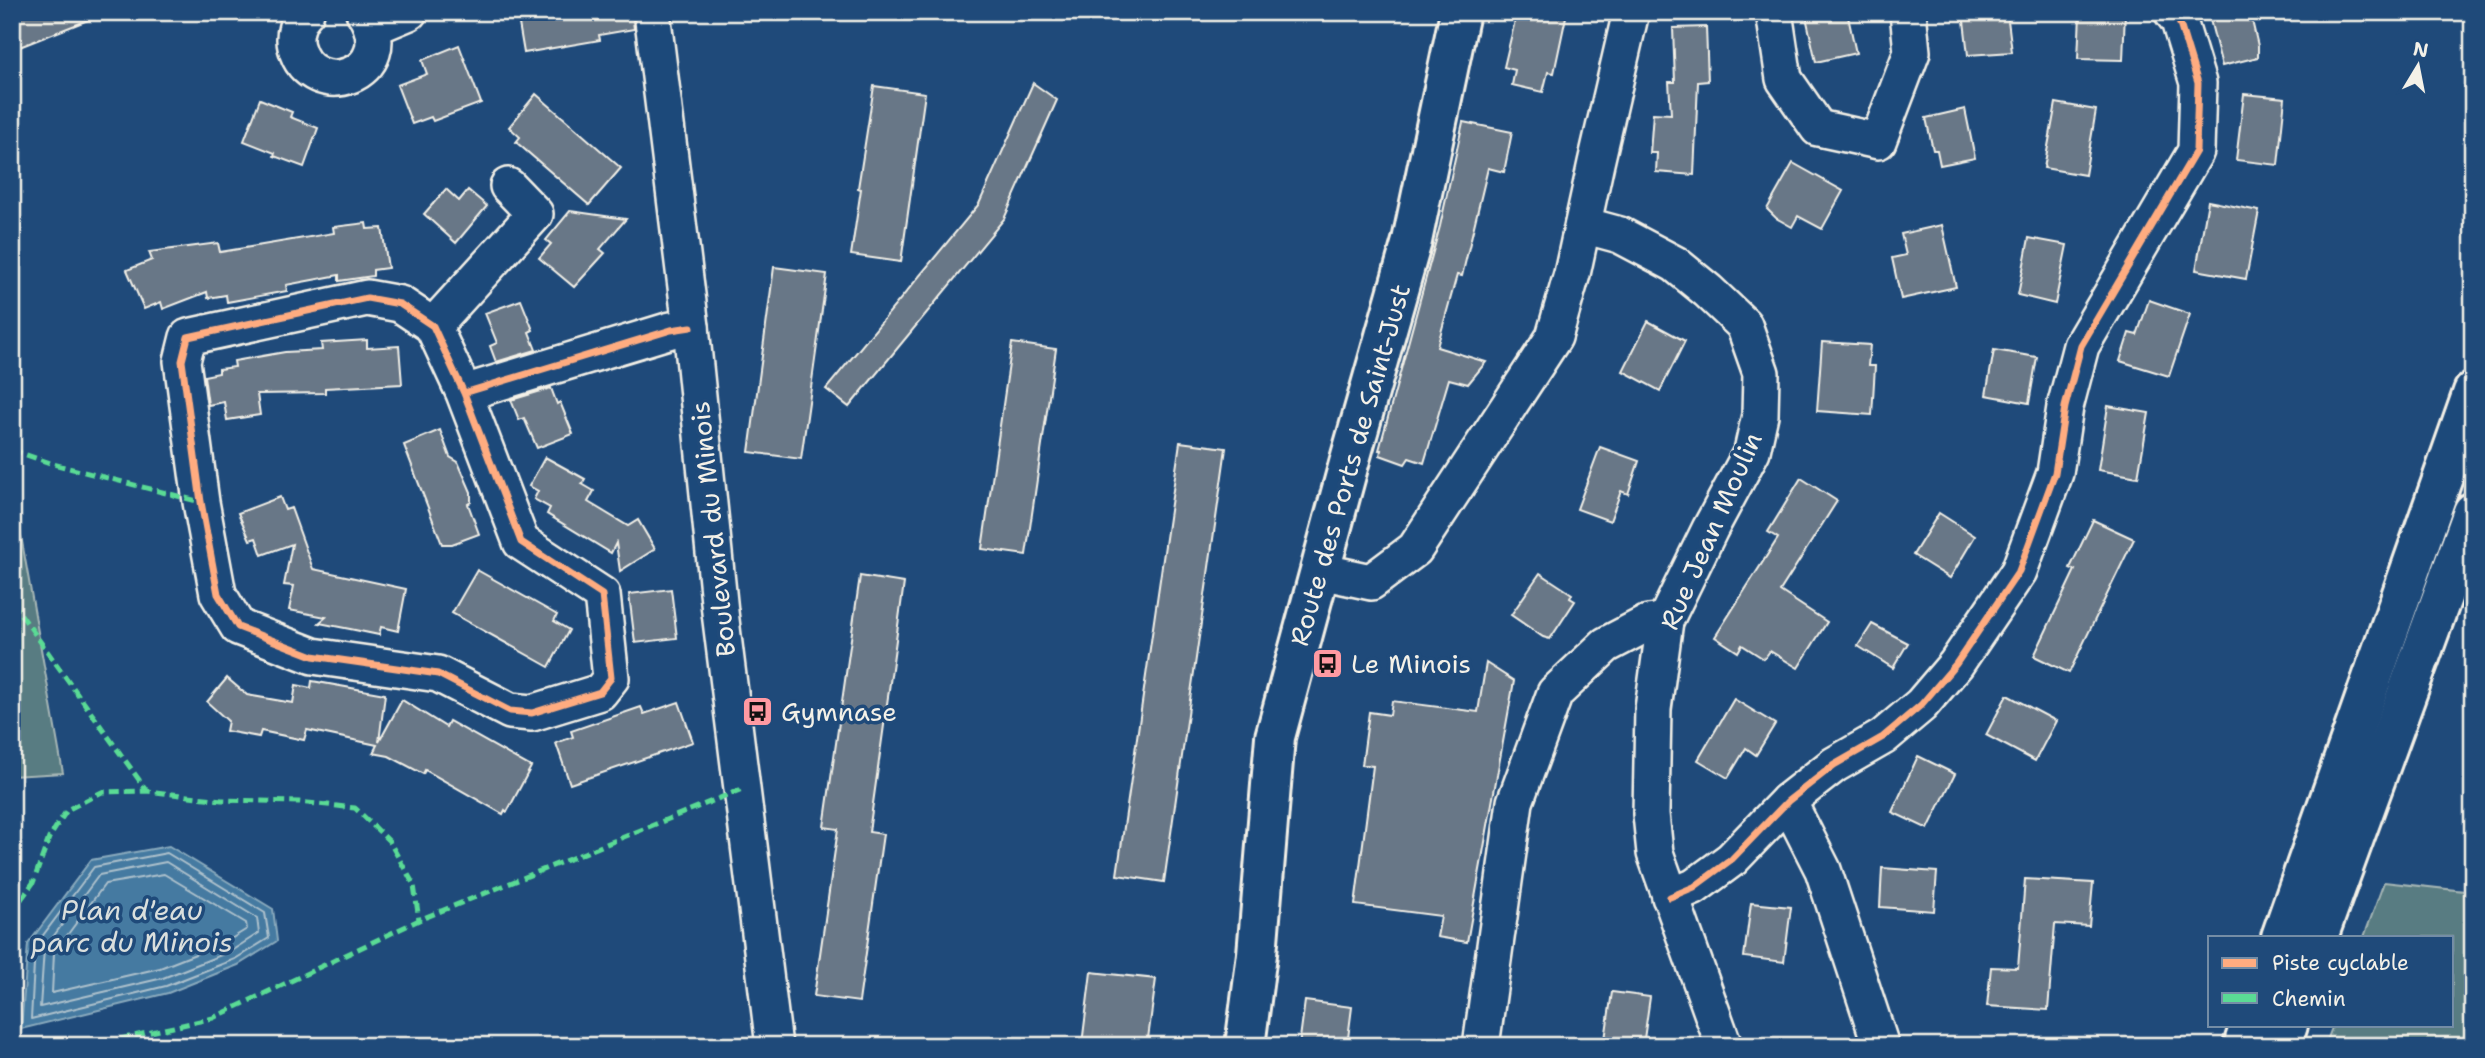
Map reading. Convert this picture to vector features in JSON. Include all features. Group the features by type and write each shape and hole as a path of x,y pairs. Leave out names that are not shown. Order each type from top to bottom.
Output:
{"main road":[{"name":"Route des Ports de Saint-Just","path":"1245,1046 1257,954 1275,737 1412,241 1460,12"},
{"path":"2281,936 2473,392"},
{"path":"2318,936 2473,512"},
{"path":"2243,1046 2250,1026"},
{"path":"2281,1046 2288,1026"}],"street":[{"path":"306,12 301,16 294,39 299,59 315,74 338,79 352,75 370,59 374,47 368,19 409,12"},
{"name":"Boulevard du Minois","path":"652,12 691,327 720,612 774,1046"},
{"path":"1320,571 1371,582 1415,549 1554,337 1572,274 1632,12"},
{"path":"1774,12 1784,79 1818,128 1878,141 1912,52 1908,12"},
{"path":"1670,897 1694,887 1732,859 1788,801 1834,765 1883,737 1921,705 1956,664 2019,571 2055,473 2065,407 2081,346 2196,151 2197,83 2179,21 2172,12"},
{"path":"433,326 535,214 508,186"},
{"name":"Rue Jean Moulin","path":"1583,225 1620,235 1675,264 1708,291 1744,326 1761,373 1760,415 1752,451 1665,621 1653,709 1651,814 1655,853 1719,1043"},
{"path":"367,298 400,304 433,326 464,393 521,542 602,595 611,678 600,692 531,713 510,711 438,674 313,656 238,627 218,594 201,502 182,360 188,337 367,298"},
{"path":"464,393 671,330 691,327"},
{"path":"1481,1046 1515,802 1555,693 1606,645 1648,623 1665,621"},
{"path":"1788,801 1824,870 1881,1046"}],"green space":[{"path":"12,485 63,773 12,776"},
{"path":"2384,882 2473,892 2473,1046 2325,1046 2333,1026 2454,1026 2454,936 2364,936"}],"water":[{"name":"Plan d'eau parc du Minois","path":"169,846 273,909 277,941 238,965 168,993 21,1029 28,944 91,860"}],"building":[{"path":"12,12 103,12 103,14 12,50"},
{"path":"517,12 632,12 634,29 599,35 600,40 524,53"},
{"path":"1517,12 1567,12 1554,73 1548,72 1543,92 1512,85 1515,70 1504,67"},
{"path":"1805,12 1847,12 1856,53 1816,62"},
{"path":"1963,12 2007,12 2012,52 1968,55"},
{"path":"2125,12 2123,60 2078,59 2080,14"},
{"path":"2208,12 2250,12 2258,57 2222,66"},
{"path":"1706,27 1708,81 1698,82 1694,175 1656,172 1657,153 1650,153 1653,113 1671,114 1669,82 1675,82 1673,28"},
{"path":"459,45 481,103 433,121 431,117 412,124 397,85 427,74 422,60"},
{"path":"1033,83 1057,100 1004,219 849,407 826,389 979,204"},
{"path":"874,86 925,93 901,262 851,255"},
{"path":"536,94 621,168 589,205 516,142 520,137 509,127"},
{"path":"2244,94 2285,98 2278,165 2236,160"},
{"path":"260,99 292,112 290,117 318,128 304,167 244,141"},
{"path":"2056,103 2096,110 2085,175 2044,168"},
{"path":"1965,109 1975,158 1940,165 1937,150 1933,150 1926,118"},
{"path":"1463,122 1512,132 1504,172 1488,168 1462,276 1457,275 1437,347 1486,362 1468,384 1449,379 1424,463 1409,458 1405,464 1380,455 1379,450 1440,226"},
{"path":"1793,163 1843,191 1822,229 1798,216 1792,227 1767,209"},
{"path":"446,189 459,201 468,190 487,206 456,243 424,214"},
{"path":"2208,201 2259,211 2246,279 2196,270"},
{"path":"570,211 626,219 600,249 605,253 574,287 539,258 551,244 546,240"},
{"path":"366,223 367,229 382,228 388,268 373,270 373,276 339,281 339,275 286,285 287,291 227,302 226,295 208,298 207,292 163,309 161,302 144,309 127,270 152,260 149,252 218,243 220,252 334,233 333,227"},
{"path":"1942,225 1956,287 1901,299 1892,258 1906,255 1901,234"},
{"path":"2029,238 2067,245 2055,304 2018,295"},
{"path":"774,267 827,274 801,459 749,452"},
{"path":"521,300 533,330 529,332 536,350 496,362 490,346 497,343 485,313"},
{"path":"2149,300 2190,314 2169,376 2120,361 2129,333 2137,335"},
{"path":"1648,321 1685,341 1660,391 1623,371"},
{"path":"367,340 367,348 399,346 402,384 325,388 325,393 257,394 260,415 227,420 224,402 208,405 204,376 219,373 219,369 235,367 234,361 285,352 322,350 321,343"},
{"path":"1822,342 1870,345 1868,366 1875,366 1872,415 1817,411"},
{"path":"1012,343 1056,349 1026,555 982,549"},
{"path":"1994,350 2037,357 2029,403 1986,395"},
{"path":"551,388 573,434 537,448 524,418 519,420 511,400"},
{"path":"2108,406 2149,413 2138,477 2098,470"},
{"path":"440,430 450,457 458,462 471,492 471,502 468,504 479,534 452,544 442,544 404,445"},
{"path":"1180,442 1226,448 1164,882 1117,875"},
{"path":"1600,447 1639,461 1628,494 1621,491 1610,521 1577,509"},
{"path":"545,457 585,479 582,484 594,491 588,502 628,526 638,520 655,549 620,571 616,543 611,553 547,514 550,508 534,499 538,491 529,486"},
{"path":"1801,478 1837,501 1780,591 1827,622 1798,668 1770,651 1764,659 1742,645 1738,652 1715,637 1778,538 1768,532"},
{"path":"280,497 285,510 291,508 313,569 406,589 398,631 381,627 379,635 319,623 326,617 289,610 294,586 284,585 292,544 262,555 256,538 250,540 238,513"},
{"path":"1939,513 1975,536 1950,578 1913,555"},
{"path":"2093,520 2134,539 2069,673 2034,656 2075,570 2070,568"},
{"path":"477,570 557,615 554,621 569,630 549,667 452,613"},
{"path":"1540,573 1572,594 1570,598 1575,601 1550,639 1511,615"},
{"path":"860,576 904,583 869,832 883,834 859,1002 814,996 838,829 824,827"},
{"path":"671,589 677,638 635,643 629,594"},
{"path":"1872,624 1908,643 1893,668 1858,646"},
{"path":"1486,663 1514,681 1467,942 1437,937 1441,916 1355,905 1373,766 1362,765 1369,712 1390,715 1392,701 1478,712"},
{"path":"227,678 247,695 293,703 296,685 311,688 312,681 385,694 379,742 402,700 446,727 449,721 531,767 507,812 505,810 503,814 425,770 423,774 389,756 373,753 377,745 307,730 304,740 261,731 259,737 226,731 228,721 207,702"},
{"path":"2007,695 2056,721 2035,761 1986,735"},
{"path":"1734,699 1775,724 1756,755 1746,748 1728,778 1698,760"},
{"path":"679,702 693,742 570,784 556,743 573,737 571,731 641,707 644,714"},
{"path":"1918,756 1955,774 1928,829 1892,812"},
{"path":"1882,868 1937,872 1934,911 1880,907"},
{"path":"2025,879 2093,883 2089,926 2055,924 2048,1010 1987,1006 1991,967 2018,968"},
{"path":"1751,903 1791,907 1784,962 1744,957"},
{"path":"1091,972 1156,979 1147,1046 1082,1044"},
{"path":"1612,992 1650,997 1643,1046 1604,1046"},
{"path":"1305,1001 1352,1007 1347,1046 1299,1046"}],"marked path":[{"path":"12,450 53,464 201,502"},
{"path":"12,602 147,791"},
{"path":"76,1046 98,1044 213,1018 419,920 742,789"},
{"path":"12,912 33,883 49,838 67,810 102,792 147,791 222,800 299,802 355,808 389,841 414,885 419,920"}],"cycle path":[{"path":"1670,897 1694,887 1732,859 1788,801 1834,765 1883,737 1921,705 1956,664 2019,571 2055,473 2065,407 2081,346 2196,151 2198,83 2179,21 2172,12"},
{"path":"464,393 433,326 400,304 367,298 188,337 182,361 201,502 218,594 238,627 313,656 438,674 510,711 532,713 600,692 611,678 602,595 521,542 464,393 671,330 691,327"}],"place":[{"name":"Le Minois","path":"1328,664"},
{"name":"Gymnase","path":"758,712"}]}
